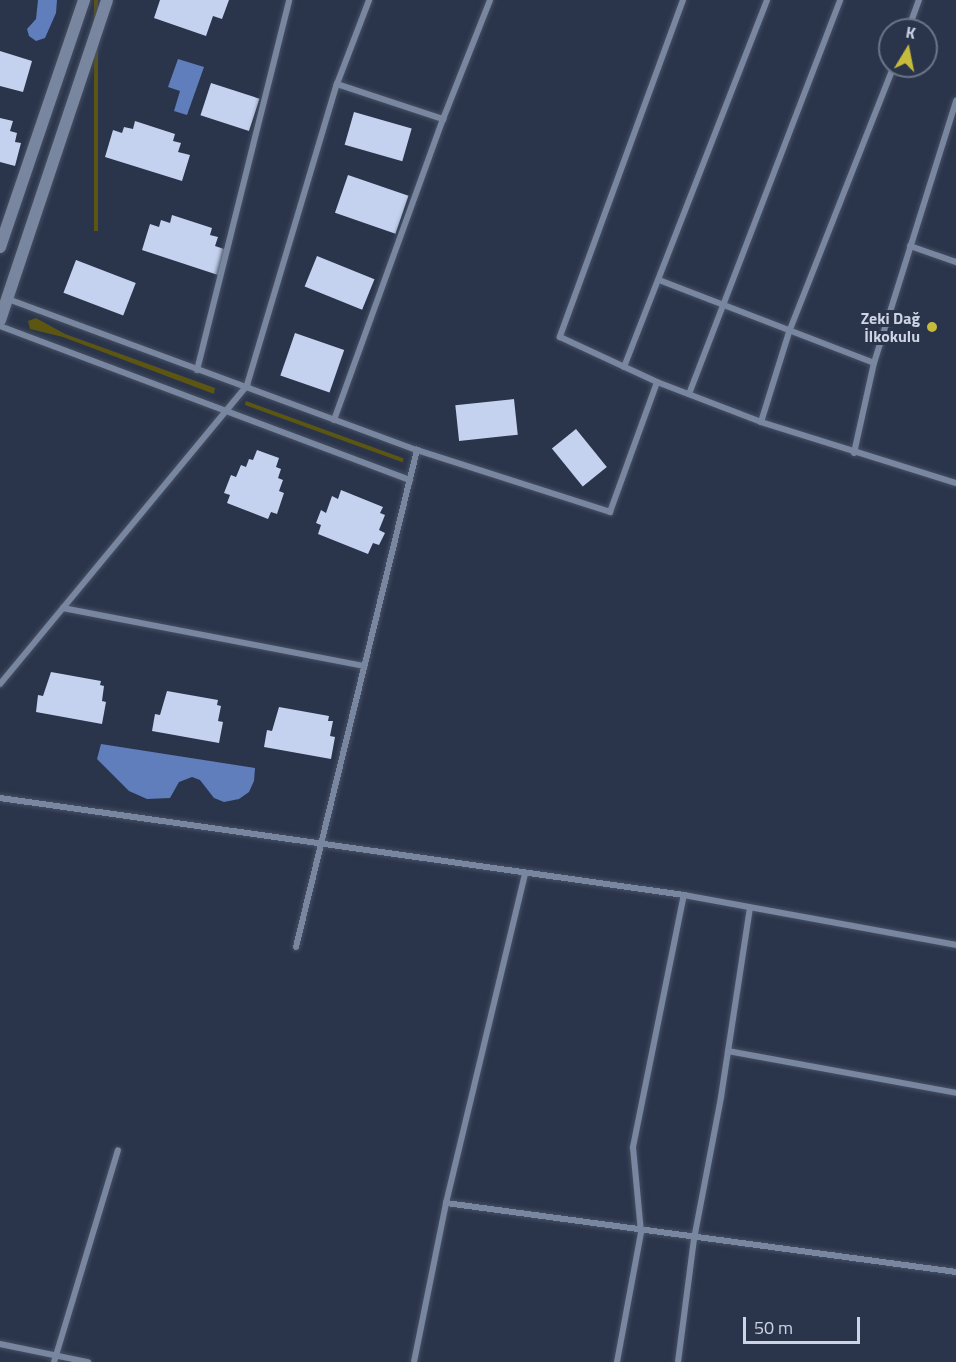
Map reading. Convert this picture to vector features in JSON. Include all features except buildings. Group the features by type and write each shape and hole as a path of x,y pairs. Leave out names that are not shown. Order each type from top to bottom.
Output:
{"main road":[{"path":"0,247 84,0"},
{"path":"0,320 4,297 107,0"}],"street":[{"path":"197,370 289,0"},
{"path":"0,684 244,388 337,84 369,0"},
{"path":"334,420 443,118 490,0"},
{"path":"684,0 560,337 657,382 761,422 854,453 956,483"},
{"path":"624,367 767,0"},
{"path":"689,394 840,0"},
{"path":"912,18 919,0"},
{"path":"761,422 789,332 889,78"},
{"path":"337,84 443,118"},
{"path":"854,453 874,363 956,101"},
{"path":"910,246 956,262"},
{"path":"659,280 874,363"},
{"path":"4,297 244,388 417,450 610,512 657,382"},
{"path":"0,326 410,480"},
{"path":"296,947 417,450"},
{"path":"63,608 364,666"},
{"path":"0,798 684,895 956,945"},
{"path":"414,1362 446,1203 525,873"},
{"path":"617,1362 641,1232 633,1147 684,895"},
{"path":"678,1362 693,1239 728,1051 750,908"},
{"path":"728,1051 956,1093"},
{"path":"54,1362 118,1150"},
{"path":"446,1203 641,1232 956,1272"},
{"path":"0,1344 88,1362"}],"shaded area":[{"path":"94,0 98,0 98,231 94,231"},
{"path":"36,318 65,334 215,388 214,394 63,337 30,329 28,321"},
{"path":"246,401 404,458 403,462 245,405"}],"water":[{"path":"38,0 57,0 56,13 45,38 36,41 29,36 27,29 36,19"},
{"path":"178,59 204,67 187,115 174,111 180,91 168,87"},
{"path":"101,744 255,768 254,781 249,792 239,799 224,802 214,798 200,780 192,777 179,782 170,798 147,799 129,791 97,759"}],"place":[{"name":"Zeki Dağ İlkokulu","path":"932,327"}]}
